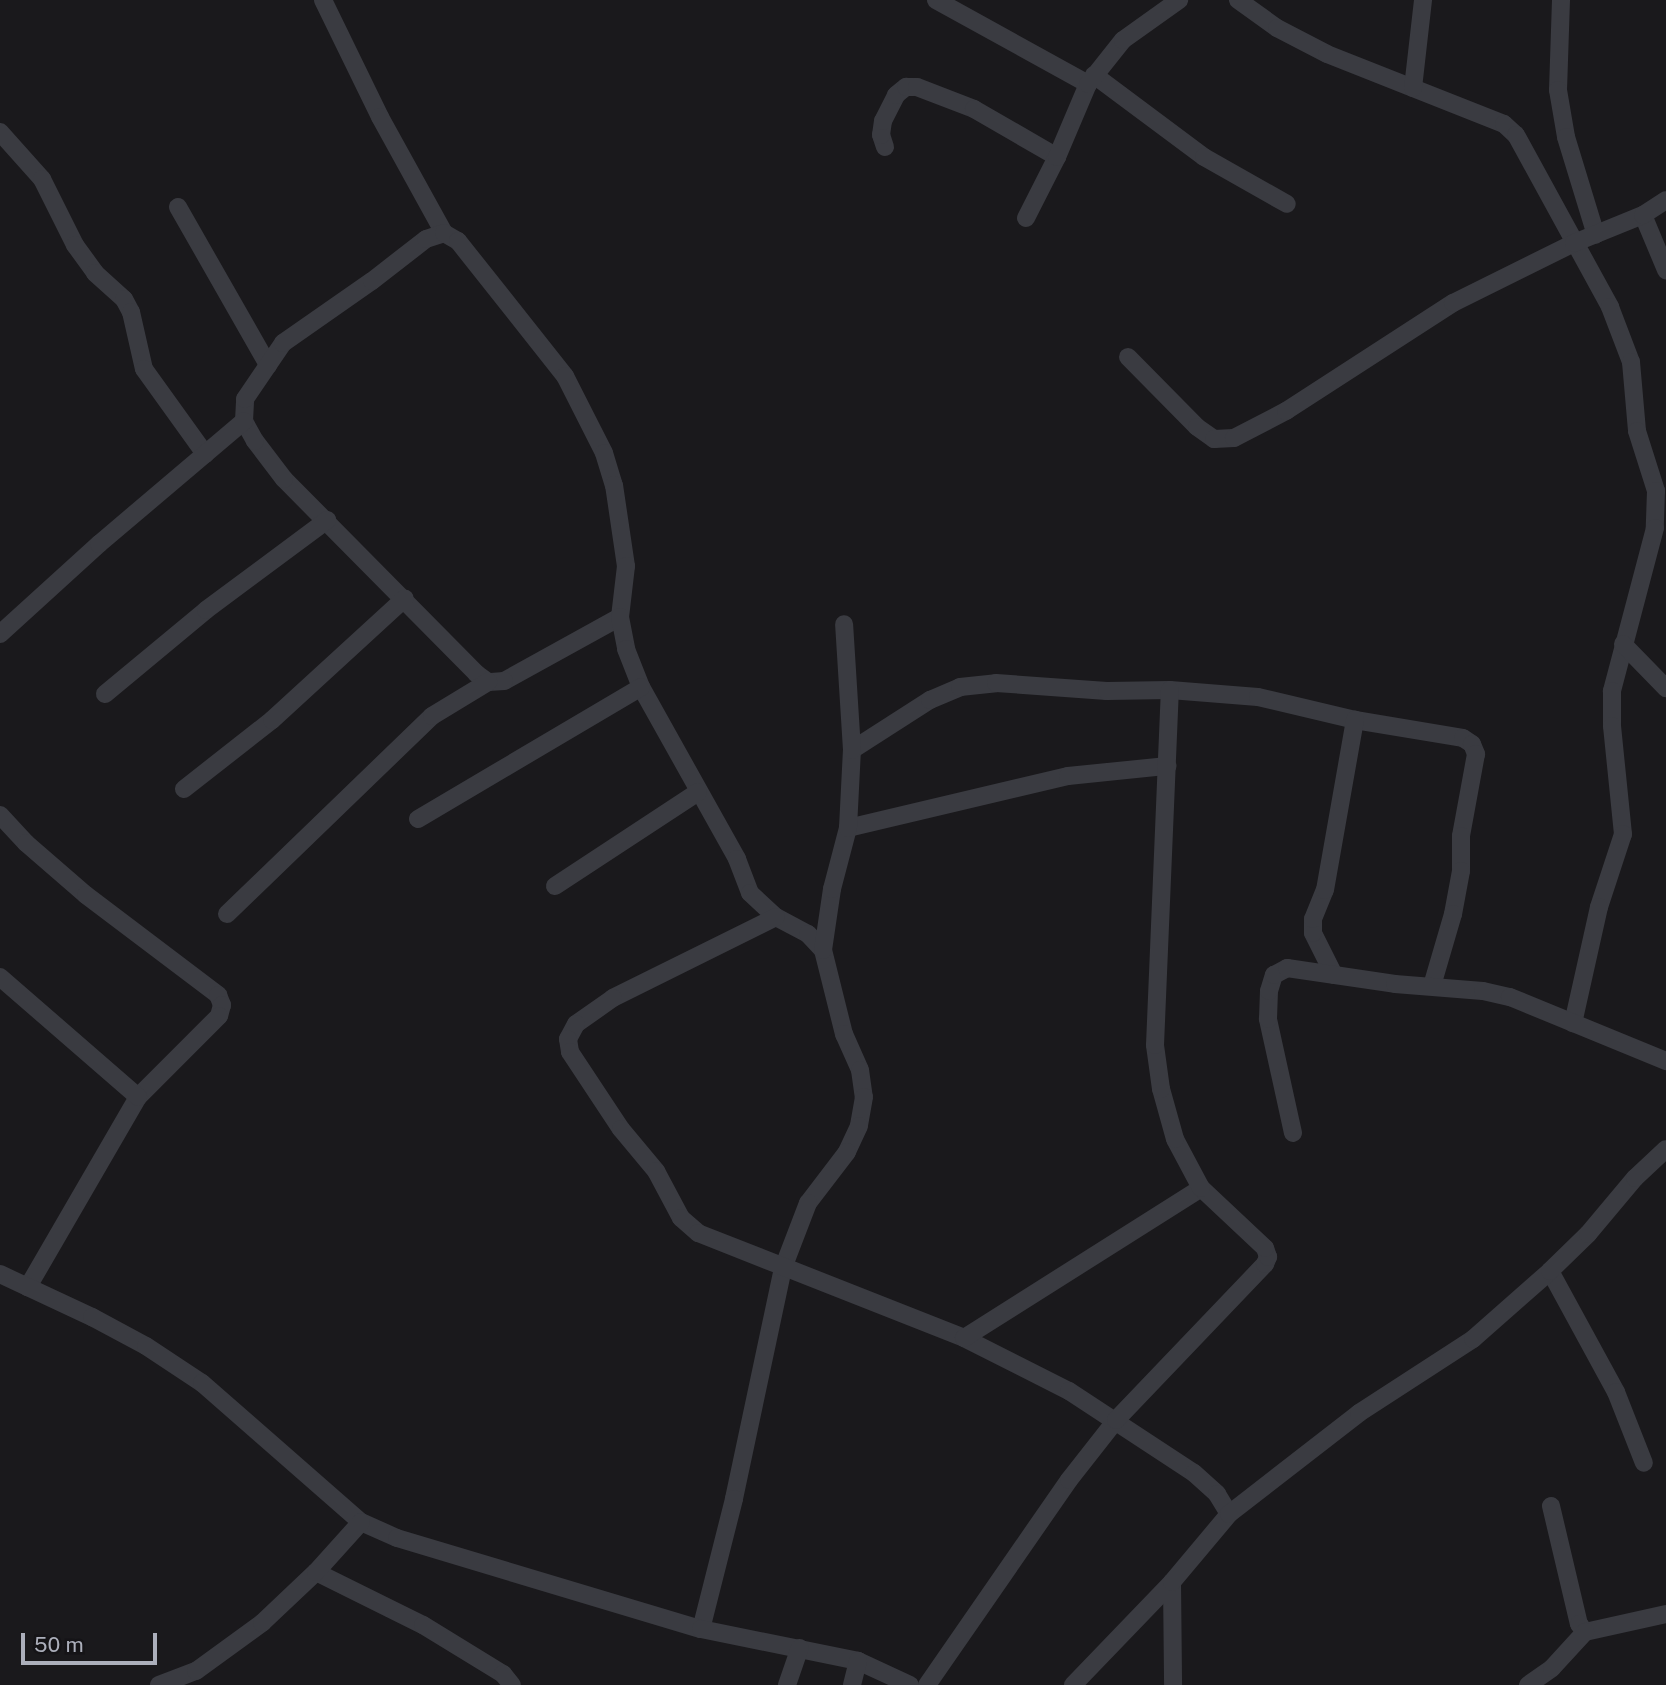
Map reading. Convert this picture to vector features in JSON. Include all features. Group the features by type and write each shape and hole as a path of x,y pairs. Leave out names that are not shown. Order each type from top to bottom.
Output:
{"street":[{"path":"323,0 380,117 444,233 458,241 510,303 565,376 587,415 614,485 622,523 626,566 620,617 626,649 641,687 737,859 750,893 776,917 808,934 823,950"},
{"path":"936,0 1091,80 1204,157 1287,204"},
{"path":"1026,218 1091,80 1123,40 1179,0"},
{"path":"1238,0 1255,6 1327,54 1504,124 1516,135 1610,307 1631,362 1637,431 1656,491 1655,528 1612,691 1612,726 1623,834 1599,906 1573,1023"},
{"path":"1413,88 1423,0"},
{"path":"1561,0 1558,90 1566,137 1596,235"},
{"path":"886,147 881,135 883,121 896,95 906,87 917,87 974,109 1057,157"},
{"path":"0,132 42,179 75,245 95,273 124,299 131,312 144,369 205,454"},
{"path":"1128,357 1197,427 1214,439 1234,438 1286,411 1453,303 1574,243 1643,215 1666,200"},
{"path":"178,207 268,365"},
{"path":"1643,215 1666,270"},
{"path":"444,233 426,239 372,281 283,343 245,399 244,421 255,441 284,479 488,682"},
{"path":"0,634 99,544 244,421"},
{"path":"105,694 206,610 327,520"},
{"path":"184,789 272,719 405,598"},
{"path":"227,914 432,716 488,682 504,681 620,617"},
{"path":"701,1629 734,1499 783,1268 808,1203 847,1152 859,1126 864,1097 860,1070 844,1034 823,950 832,888 848,828 852,750 844,624"},
{"path":"1623,643 1666,688"},
{"path":"852,750 930,700 960,687 996,683 1107,691 1170,690 1258,697 1355,720 1463,737 1472,744 1476,754 1465,804 1461,870 1453,914 1432,986"},
{"path":"418,819 641,687"},
{"path":"927,1685 1069,1480 1116,1420 1265,1264 1268,1257 1265,1248 1201,1188 1175,1139 1161,1089 1155,1045 1170,690"},
{"path":"1334,975 1313,933 1314,919 1325,890 1355,720"},
{"path":"848,828 1068,776 1167,766"},
{"path":"555,886 698,792"},
{"path":"0,815 26,843 86,895 218,995 222,1005 219,1016 138,1097 28,1287"},
{"path":"776,917 613,998 576,1024 568,1039 570,1052 621,1129 656,1171 681,1218 698,1233 964,1338 1069,1391 1194,1473 1217,1494 1229,1514"},
{"path":"1293,1133 1268,1018 1269,991 1275,975 1287,968 1483,991 1510,997 1666,1061"},
{"path":"0,977 138,1097"},
{"path":"1073,1685 1172,1582 1229,1514 1359,1413 1473,1339 1588,1234 1635,1178 1666,1149"},
{"path":"964,1338 1201,1188"},
{"path":"1550,1271 1616,1392 1644,1463"},
{"path":"0,1274 146,1346 202,1383 361,1522 425,1549 481,1561 619,1607 701,1629 859,1661 911,1685"},
{"path":"1551,1506 1578,1623 1585,1632"},
{"path":"159,1685 196,1671 262,1623 316,1572 361,1522"},
{"path":"316,1572 423,1625 502,1674 512,1685"},
{"path":"1172,1582 1173,1685"},
{"path":"1528,1685 1552,1668 1585,1632 1666,1614"},
{"path":"787,1685 800,1648"},
{"path":"852,1685 859,1661"}]}
